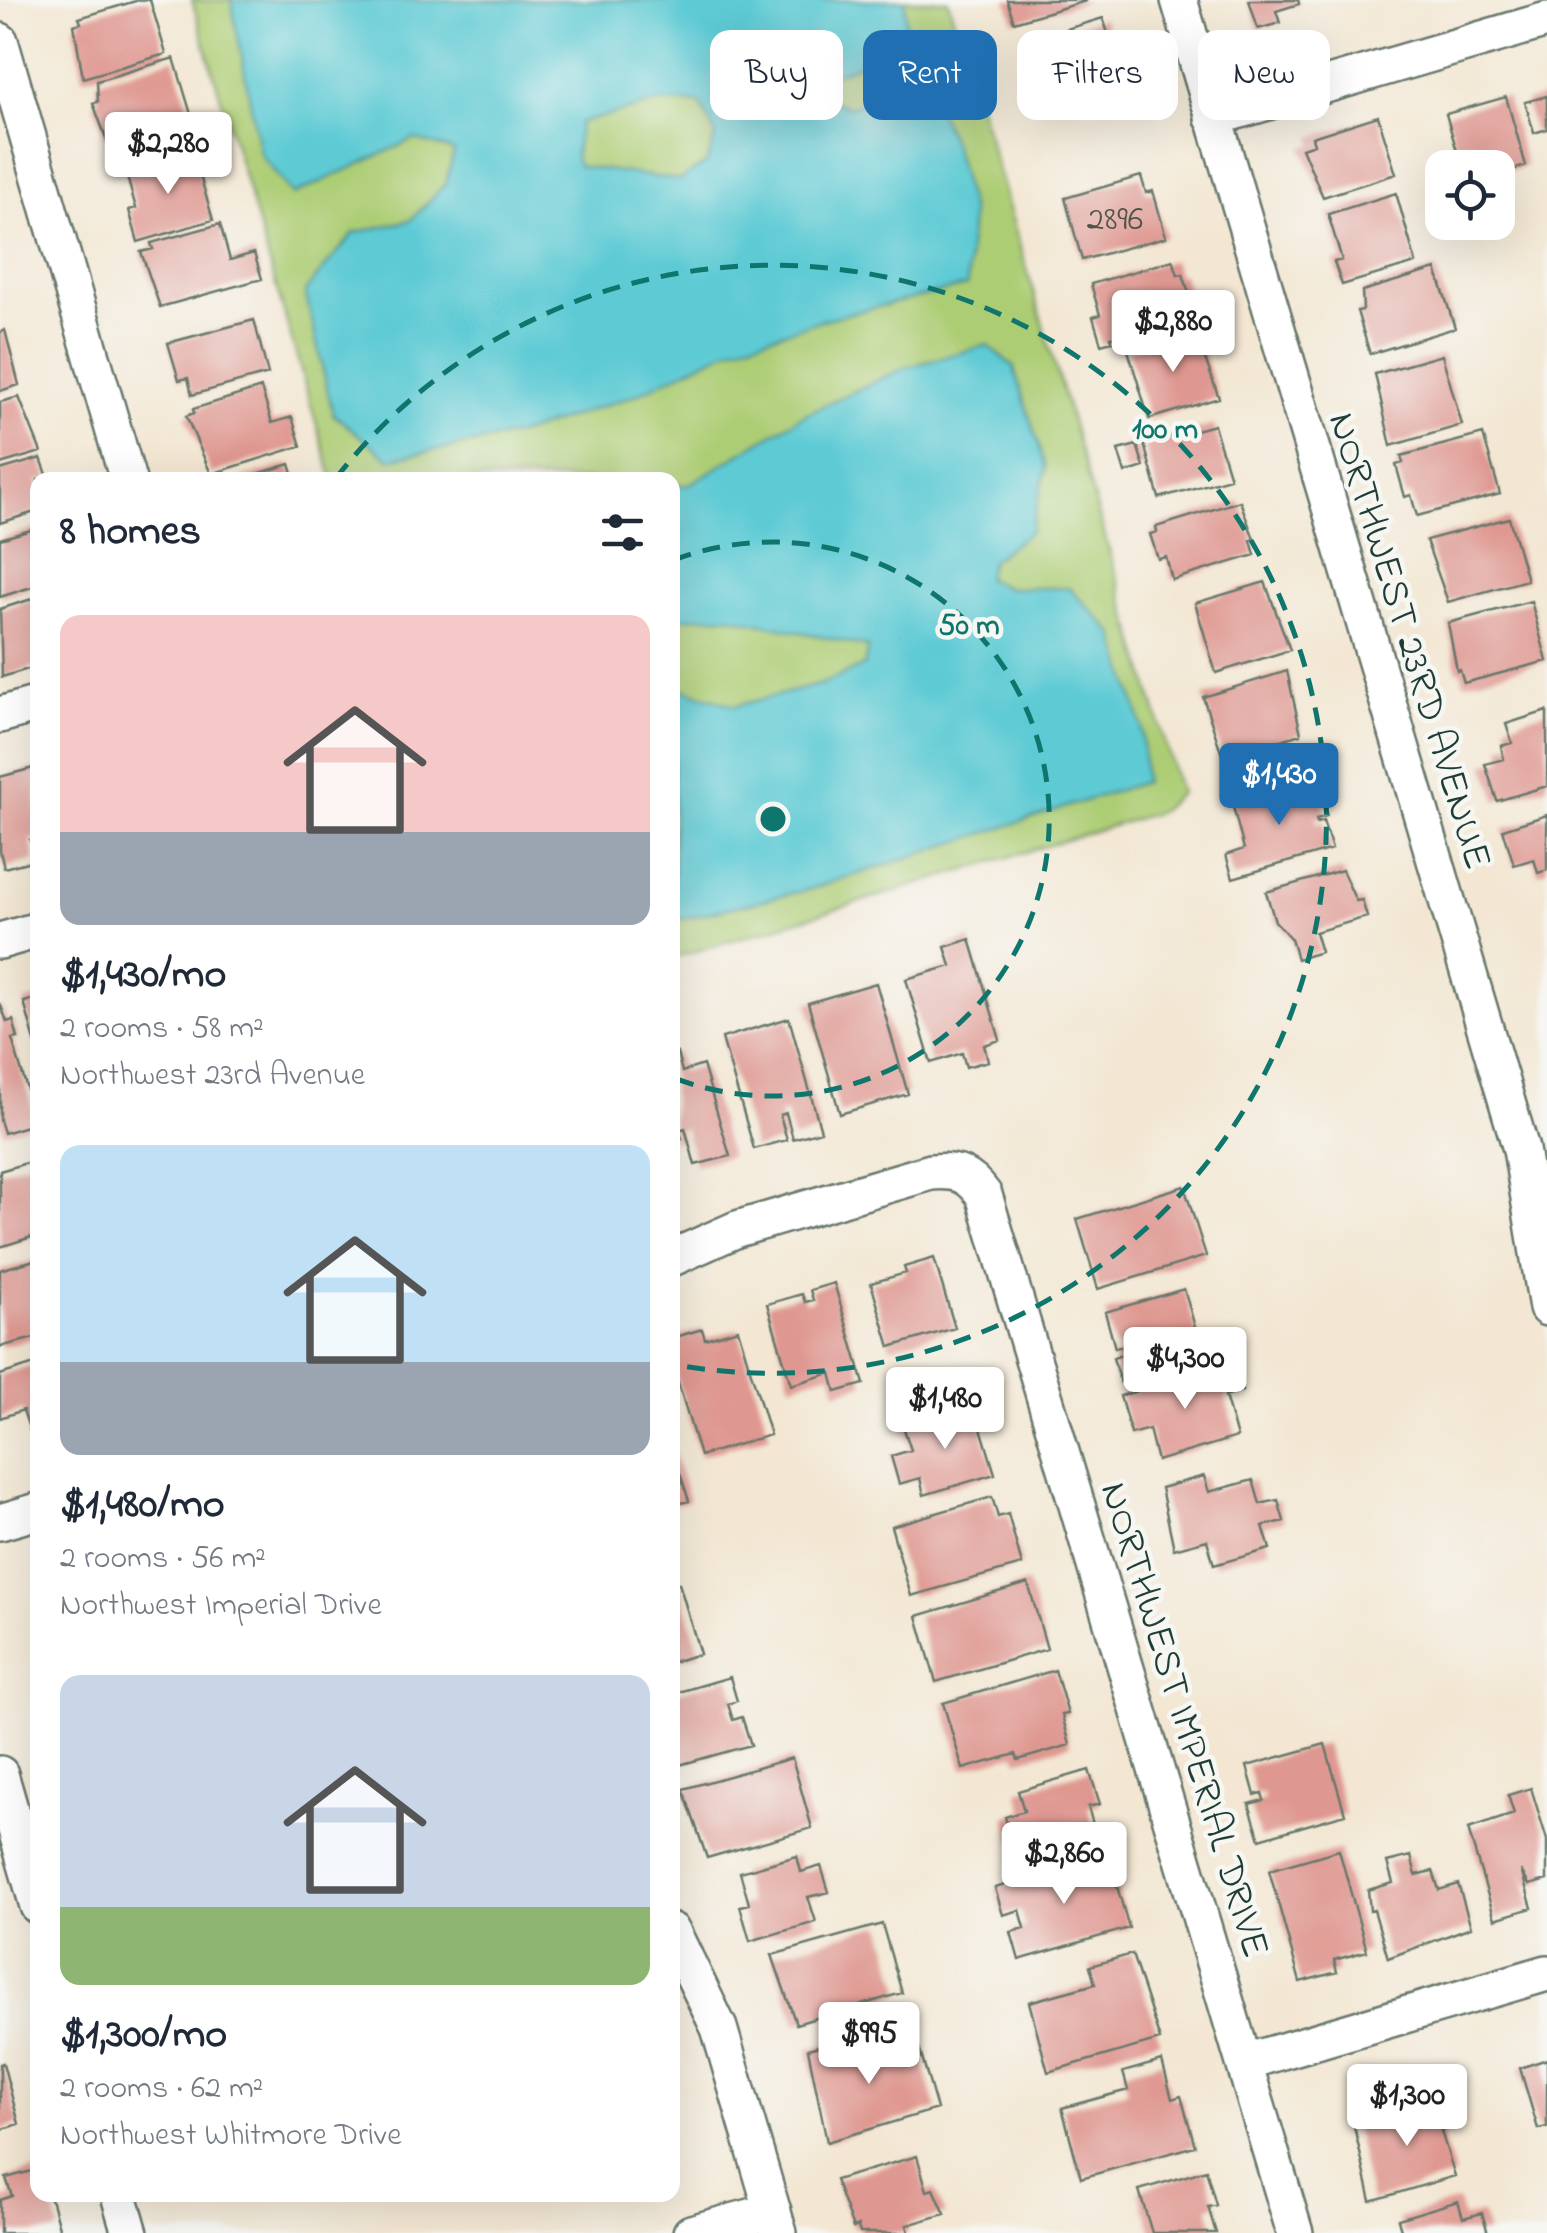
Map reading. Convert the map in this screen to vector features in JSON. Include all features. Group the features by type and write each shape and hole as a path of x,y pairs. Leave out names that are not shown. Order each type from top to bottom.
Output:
{"street":[{"name":"NORTHWEST 23RD AVENUE","path":"1178,0 1198,67"},
{"path":"1330,84 1547,20"},
{"path":"0,41 126,472"},
{"name":"NORTHWEST 23RD AVENUE","path":"1214,120 1534,1145 1547,1308"},
{"path":"0,715 30,706"},
{"path":"0,941 30,932"},
{"name":"NORTHWEST IMPERIAL DRIVE","path":"680,1254 737,1229 930,1172 950,1170 970,1177 995,1223 1296,2233"},
{"path":"0,1522 30,1513"},
{"path":"0,1774 30,1878"},
{"path":"680,1948 719,2028 776,2222 691,2233"},
{"path":"1245,2062 1547,1973"},
{"path":"121,2202 130,2233"}],"green space":[{"path":"192,0 948,0 957,30 863,30 863,120 983,120 1180,793 1159,812 680,956 680,472 331,472"}],"water":[{"path":"231,0 905,0 906,30 863,30 863,63 843,71 843,30 710,30 710,120 843,120 843,105 850,107 863,102 863,120 942,120 953,143 971,212 967,286 826,319 732,348 635,395 521,434 389,459 333,414 305,291 354,233 411,220 446,183 454,151 414,139 293,195 260,154","holes":["659,102 700,103 716,135 707,163 679,180 578,166 575,155 580,123"]},
{"path":"987,345 1013,366 1046,467 1031,531 991,561 986,579 1009,588 1069,588 1114,633 1142,726 1144,782 811,889 680,919 680,688 735,706 822,684 864,666 868,647 727,616 680,618 680,486 688,485 805,414 904,368"}],"building":[{"path":"150,0 166,54 83,78 74,25 81,23 79,18"},
{"path":"1007,0 1086,0 1086,1 1014,22"},
{"path":"1249,0 1298,0 1299,4 1276,11 1280,23 1258,29"},
{"path":"1103,18 1107,30 1063,30"},
{"path":"174,58 193,121 109,146 93,103 98,102 97,81"},
{"path":"1547,96 1547,129 1534,133 1525,102"},
{"path":"1506,97 1526,166 1515,169 1515,150 1457,150 1446,114"},
{"path":"1378,116 1396,174 1323,197 1302,148 1314,144 1312,137"},
{"path":"193,151 213,220 138,242 129,210 136,208 125,170"},
{"path":"1141,176 1146,193 1153,191 1166,237 1082,260 1065,198"},
{"path":"1396,193 1416,263 1342,285 1334,262 1342,260 1328,214"},
{"path":"220,224 230,260 254,253 262,279 160,307 141,252 153,249 151,243"},
{"path":"1173,260 1178,275 1183,274 1192,303 1187,305 1190,314 1111,337 1112,341 1101,344 1093,317 1100,315 1091,284"},
{"path":"1436,269 1455,328 1370,354 1357,311 1363,310 1362,291"},
{"path":"254,320 268,374 192,395 188,378 179,380 168,343"},
{"path":"5,330 19,385 0,391 0,332"},
{"path":"1195,330 1219,398 1149,419 1128,350"},
{"path":"1442,355 1462,425 1391,446 1375,374"},
{"path":"261,388 272,423 292,417 301,446 210,472 186,416 194,413 193,409"},
{"path":"19,397 41,452 0,464 0,402"},
{"path":"1214,425 1230,478 1159,498 1144,444"},
{"path":"1483,434 1500,494 1417,516 1411,495 1405,497 1396,465 1403,463 1401,456"},
{"path":"1137,445 1144,467 1125,473 1118,450"},
{"path":"41,458 46,472 30,472 30,514 0,523 0,470"},
{"path":"290,464 292,472 263,472"},
{"path":"1240,501 1254,539 1251,540 1255,555 1172,580 1166,557 1158,559 1150,534 1157,532 1156,527"},
{"path":"1509,518 1527,580 1448,602 1426,540"},
{"path":"30,530 30,588 0,597 0,539"},
{"path":"1265,582 1290,650 1216,673 1195,603"},
{"path":"30,600 30,668 2,677 0,609"},
{"path":"1531,601 1547,661 1464,683 1460,670 1457,671 1448,623"},
{"path":"1287,671 1301,734 1223,758 1203,697"},
{"path":"1547,711 1547,786 1497,801 1485,764 1504,759 1501,746 1512,743 1506,724"},
{"path":"30,769 30,861 4,868 0,851 0,777"},
{"path":"1316,778 1327,816 1316,819 1317,823 1323,821 1332,849 1233,878 1226,855 1244,849 1232,803"},
{"path":"1547,815 1547,870 1538,873 1534,859 1514,865 1503,829"},
{"path":"1342,870 1356,901 1362,900 1367,917 1315,932 1321,952 1297,959 1291,939 1275,921 1266,892"},
{"path":"970,939 1000,1040 984,1045 988,1061 966,1067 962,1053 931,1063 906,979 951,966 945,947"},
{"path":"876,983 908,1094 840,1114 808,1003"},
{"path":"30,1000 30,1024 24,1002"},
{"path":"0,1003 7,1022 13,1020 18,1038 12,1039 30,1099 30,1125 4,1133 0,1120"},
{"path":"789,1018 821,1131 793,1139 786,1113 780,1115 787,1140 754,1149 722,1038"},
{"path":"680,1064 682,1072 703,1065 730,1156 695,1165 685,1128 680,1130"},
{"path":"30,1162 30,1238 0,1247 0,1171"},
{"path":"1184,1186 1206,1256 1098,1289 1077,1219"},
{"path":"934,1258 955,1328 890,1347 871,1283 906,1273 904,1267"},
{"path":"30,1261 30,1339 0,1347 0,1270"},
{"path":"834,1283 864,1384 836,1392 831,1373 791,1385 767,1304 802,1294 805,1302 813,1300 810,1290"},
{"path":"1184,1289 1204,1358 1120,1382 1113,1358 1124,1354 1122,1346 1115,1348 1105,1312"},
{"path":"702,1329 705,1339 738,1329 770,1435 700,1456 680,1389 680,1336"},
{"path":"1234,1363 1242,1391 1225,1396 1237,1437 1157,1461 1149,1429 1131,1434 1120,1396"},
{"path":"30,1366 30,1432 23,1410 0,1418 0,1375"},
{"path":"974,1405 995,1474 924,1495 920,1478 899,1484 891,1456 911,1450 903,1426"},
{"path":"680,1473 689,1501 680,1503"},
{"path":"1204,1476 1209,1492 1253,1480 1260,1504 1278,1500 1284,1521 1263,1526 1270,1549 1214,1565 1207,1540 1174,1549 1161,1488"},
{"path":"992,1497 998,1517 1008,1514 1022,1565 911,1596 891,1526"},
{"path":"1028,1583 1047,1649 936,1682 917,1616"},
{"path":"680,1586 700,1654 680,1660"},
{"path":"1055,1670 1068,1714 1062,1715 1070,1745 1018,1760 1016,1754 963,1769 943,1703"},
{"path":"730,1677 737,1701 728,1704 733,1720 742,1717 751,1745 680,1765 680,1692"},
{"path":"1325,1744 1345,1814 1260,1839 1249,1804 1264,1800 1262,1793 1255,1795 1247,1766"},
{"path":"792,1758 812,1828 707,1858 683,1789"},
{"path":"1089,1770 1100,1804 1088,1807 1098,1842 1041,1858 1035,1837 1013,1843 1005,1817 1024,1811 1018,1791"},
{"path":"1531,1788 1547,1840 1547,1880 1529,1885 1521,1870 1532,1908 1495,1919 1468,1829 1514,1814 1508,1795"},
{"path":"1339,1850 1367,1951 1334,1960 1337,1972 1300,1982 1269,1870"},
{"path":"1108,1855 1129,1928 1019,1960 1011,1932 1025,1928 1020,1910 1003,1915 995,1888"},
{"path":"797,1856 801,1872 821,1866 829,1892 808,1897 816,1922 750,1941 740,1906 749,1904 740,1872"},
{"path":"1411,1856 1416,1875 1433,1871 1439,1890 1458,1884 1471,1927 1388,1958 1374,1910 1370,1911 1368,1890 1393,1883 1387,1862"},
{"path":"882,1924 902,1993 796,2024 772,1955"},
{"path":"1132,1954 1160,2040 1048,2072 1029,2002 1095,1984 1090,1966"},
{"path":"848,2038 852,2051 865,2047 868,2055 917,2041 937,2109 827,2142 808,2049"},
{"path":"1547,2059 1547,2127 1538,2129 1520,2068"},
{"path":"1162,2061 1172,2099 1181,2096 1195,2146 1081,2178 1062,2108 1128,2090 1123,2072"},
{"path":"3,2063 19,2124 0,2130 0,2064"},
{"path":"1453,2097 1461,2125 1441,2131 1455,2176 1371,2201 1354,2126"},
{"path":"917,2156 927,2191 934,2189 945,2214 907,2225 909,2233 860,2233 858,2226 853,2228 835,2180"},
{"path":"1206,2170 1216,2205 1208,2207 1216,2233 1152,2233 1139,2190"},
{"path":"30,2171 30,2202 52,2202 59,2228 55,2233 0,2233 0,2200 12,2196 6,2178"},
{"path":"1458,2201 1463,2218 1482,2213 1488,2233 1402,2233 1398,2219"}]}
